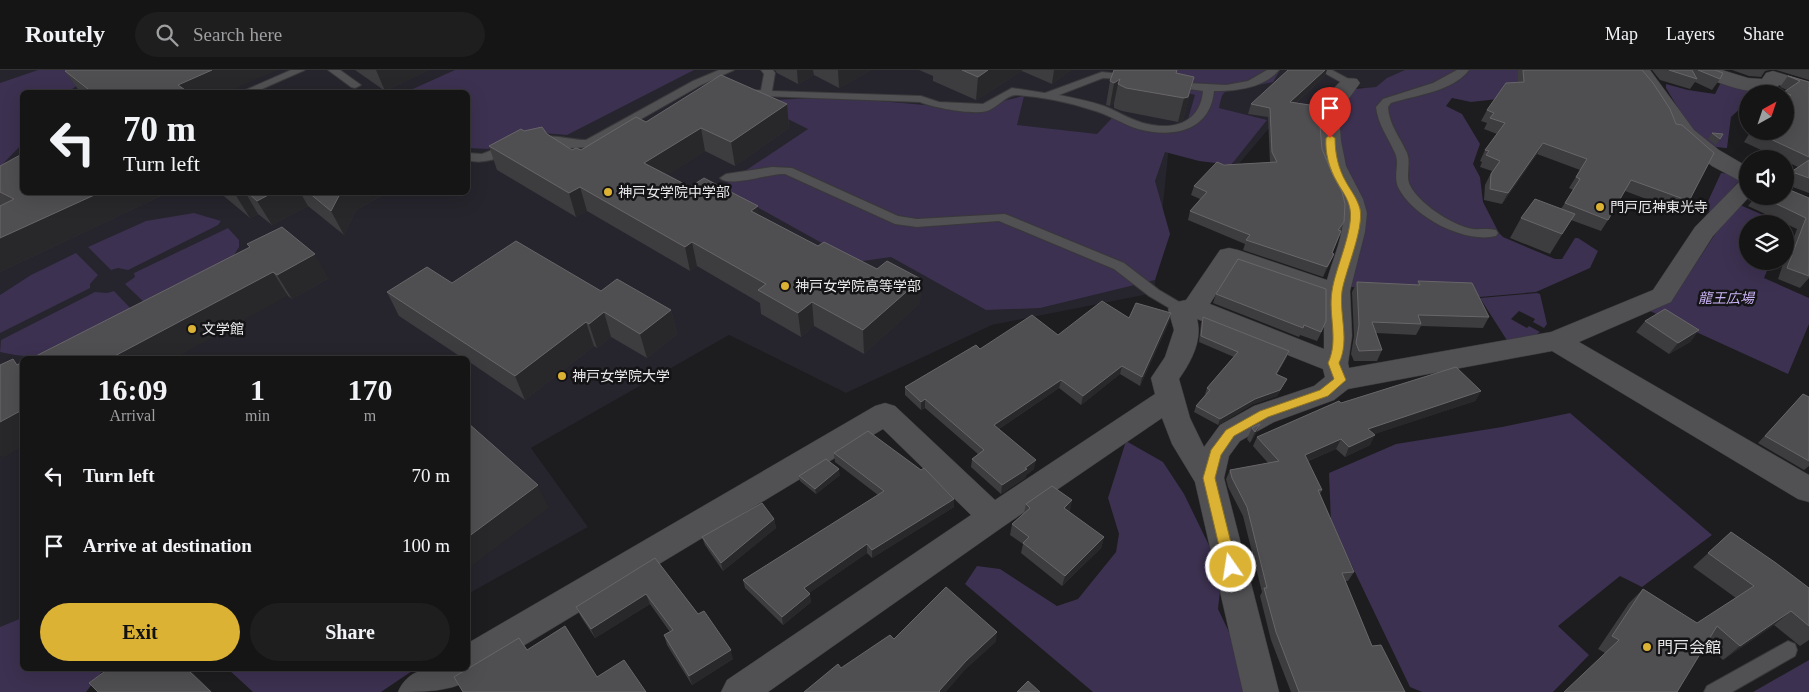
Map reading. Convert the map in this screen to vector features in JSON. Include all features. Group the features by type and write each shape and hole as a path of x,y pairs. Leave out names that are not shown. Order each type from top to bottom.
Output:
{"street":[{"path":"1639,70 1654,84 1680,127 1699,146 1739,170"},
{"path":"1701,70 1746,84 1768,86 1773,77 1809,88"},
{"path":"1209,478 1215,453 1230,433 1264,414 1324,393 1337,372 1339,352 1337,292 1356,211 1351,197 1340,180 1330,152 1331,109 1341,91 1350,83"},
{"path":"1187,308 1337,372 1556,341 1662,296 1694,249 1703,232 1739,194"},
{"path":"1261,692 1209,478 1196,462 1168,399 1164,378 1178,360 1187,330 1187,308 1229,256 1337,292"},
{"path":"1556,341 1809,490"},
{"path":"739,692 1168,399"},
{"path":"470,660 885,414 993,517"},
{"path":"416,692 452,671"}],"lane":[{"path":"252,90 300,70"},
{"path":"333,70 361,89"},
{"path":"470,158 472,159 488,157 524,142 548,139 570,144 588,144 697,83 729,70"},
{"path":"765,94 769,84 770,73 766,70"},
{"path":"1160,82 1209,89 1245,86 1265,79 1274,70"},
{"path":"1324,70 1350,83"},
{"path":"1464,70 1440,85 1387,100 1382,107 1382,116 1402,156 1402,181 1407,192 1424,208 1451,226 1472,233 1491,234"},
{"path":"1046,96 1102,74 1141,80"},
{"path":"697,83 708,92"},
{"path":"727,92 921,99 937,105 985,108 1012,91 1093,106 1142,126 1171,128 1186,127 1201,116 1209,102 1209,89"},
{"path":"726,178 740,178 775,169 788,171 895,220 918,223 1000,217 1119,266 1154,293 1187,308"},
{"path":"1714,692 1788,650"}],"shaded area":[{"name":"神戸女学院大学","path":"0,70 1418,70 1377,89 1340,86 1321,110 1288,106 1238,165 1169,146 1154,293 992,325 846,393 729,335 531,448 588,527 470,593 470,356 20,356 20,671 24,671 46,692 0,692"}],"green space":[{"path":"38,70 104,70 96,72 71,90 20,90 20,146 0,167 0,83"},
{"path":"455,70 694,70 567,135 542,133 512,139 488,149 470,148 470,90 410,90"},
{"path":"1173,70 1280,70 1273,82 1232,90 1223,94 1219,108 1267,120 1231,165 1199,161 1165,152 1155,181 1170,234 1155,280 1040,308 986,310 891,257 856,262 721,187 808,129 752,101 836,97 968,109 1024,96 1017,125 1097,134 1112,118 1185,129 1195,95 1169,88"},
{"path":"1405,70 1534,70 1507,98 1471,102 1452,98 1446,106 1462,114 1480,144 1473,164 1480,177 1483,202 1499,233 1503,237 1555,259 1562,259 1575,238 1578,238 1598,251 1590,268 1536,292 1480,297 1470,292 1351,287 1346,283 1357,254 1337,157 1340,106 1354,89 1376,87 1387,78"},
{"path":"1722,80 1739,85 1739,110 1731,117 1727,148 1708,146 1691,130 1666,88 1666,84 1715,94"},
{"path":"1721,173 1733,174 1738,178 1739,181 1711,212 1704,210"},
{"name":"龍王広場","path":"1740,205 1763,215 1739,215 1739,270 1767,270 1764,278 1809,298 1809,324 1788,374 1650,311 1672,300 1719,228"},
{"path":"194,213 221,221 218,225 128,270 118,268 111,270 88,247 146,221"},
{"path":"228,228 239,240 239,247 229,263 149,307 125,284 135,277 134,273"},
{"path":"76,253 98,275 90,284 90,288 0,333 0,295 31,275"},
{"path":"114,291 136,314 36,356 0,352 1,340 95,292 107,293"},
{"path":"1540,294 1547,324 1544,328 1533,322 1535,319 1519,311 1511,319 1527,328 1529,326 1540,332 1536,335 1508,342 1480,298"},
{"path":"1570,413 1712,535 1642,587 1620,576 1558,626 1589,655 1553,692 1422,692 1410,687 1331,522 1329,473 1396,444 1502,427"},
{"path":"1126,441 1163,462 1184,494 1222,572 1218,609 1251,678 1249,692 1093,692 965,584 977,566 1000,569 1057,606 1078,599 1116,552 1119,534 1108,498"},
{"path":"20,619 20,671 102,671 86,692 0,692 0,627"},
{"path":"1809,660 1809,692 1753,692"},
{"path":"230,671 412,671 381,692 253,692"}],"building":[{"path":"212,70 178,85 185,90 86,90 88,89 65,71"},
{"path":"962,70 988,70 978,77"},
{"path":"1114,70 1177,70 1176,73 1194,77 1188,97 1184,98 1126,88 1118,84 1120,79 1114,83 1110,81"},
{"path":"1288,70 1325,70 1290,102 1323,107 1320,126 1322,149 1342,192 1345,204 1344,222 1338,230 1341,231 1332,253 1334,254 1327,267 1246,240 1250,235 1190,211 1207,192 1194,186 1217,162 1224,165 1277,162 1272,152 1270,108 1251,104"},
{"path":"1523,70 1642,70 1670,109 1676,124 1682,125 1714,153 1689,201 1631,180 1608,220 1565,203 1580,179 1576,177 1587,159 1543,143 1508,193 1490,189 1491,174 1500,161 1486,155 1489,151 1485,150 1505,123 1490,118 1494,113 1487,110 1506,83 1524,82"},
{"path":"1669,70 1692,70 1697,79"},
{"path":"1698,70 1715,70 1723,73 1720,79"},
{"path":"721,75 787,104 731,142 701,128 644,163 690,187 704,178 758,206 751,211 818,246 824,242 877,269 887,261 921,279 863,330 812,302 798,313 758,290 766,284 692,242 685,247 580,187 569,193 489,146 521,129 524,131 542,127 547,134 572,150 576,148 581,150 636,117 646,122"},
{"path":"1788,76 1809,82 1809,157 1772,140 1794,140 1794,85 1800,81"},
{"path":"1712,133 1723,134 1720,139"},
{"path":"20,155 20,195 94,195 0,238 0,206 14,199 0,192 0,166"},
{"path":"1809,160 1809,178 1794,174 1794,170"},
{"path":"1794,192 1809,198 1809,276 1792,270 1794,250 1806,218 1779,205 1794,205"},
{"path":"250,195 268,195 257,201"},
{"path":"312,195 339,195 331,211"},
{"path":"1535,199 1575,214 1562,234 1521,218"},
{"path":"282,227 315,254 277,275 273,272 115,356 36,356 250,247 247,244"},
{"path":"516,241 601,291 617,279 671,310 640,334 604,312 589,324 586,322 515,376 387,292 427,267 452,283"},
{"path":"1238,259 1326,289 1326,321 1321,332 1304,325 1303,328 1216,294"},
{"path":"1418,281 1472,283 1489,317 1418,315 1421,324 1372,322 1382,350 1359,351 1356,343 1359,325 1357,282 1420,285"},
{"path":"1102,301 1129,318 1136,303 1171,313 1142,377 1122,366 1083,396 1061,380 994,425 1036,460 1025,468 1027,469 1002,485 972,459 984,450 925,399 921,402 905,387 976,345 980,349 1032,315 1058,335"},
{"path":"1665,309 1699,330 1678,343 1645,321"},
{"path":"1203,317 1289,351 1276,374 1287,379 1280,390 1255,399 1220,419 1196,406 1210,390 1207,388 1238,352 1201,336"},
{"path":"13,359 17,365 20,363 20,411 0,422 0,365"},
{"path":"1456,367 1481,391 1368,429 1375,435 1349,447 1341,439 1305,455 1322,490 1318,490 1354,572 1342,573 1372,646 1381,645 1405,692 1299,692 1276,632 1264,588 1267,588 1247,507 1232,478 1230,470 1279,461 1257,437 1339,401 1341,403"},
{"path":"1803,394 1809,397 1809,461 1765,436"},
{"path":"1260,424 1255,432 1252,428"},
{"path":"470,425 538,485 470,536"},
{"path":"868,431 921,470 924,468 954,499 872,550 867,544 804,588 810,594 782,617 743,580 884,491 834,453"},
{"path":"826,459 839,469 815,489 799,476"},
{"path":"1052,486 1072,500 1064,508 1104,537 1065,576 1023,543 1029,537 1012,524 1030,508 1026,504"},
{"path":"762,503 774,519 721,563 702,537"},
{"path":"1731,532 1809,588 1809,626 1791,611 1740,646 1717,626 1677,692 1564,692 1619,640 1612,636 1643,589 1697,623 1754,586 1708,553"},
{"path":"655,558 698,614 704,611 731,650 689,676 664,635 673,630 646,594 591,629 576,607"},
{"path":"946,587 997,632 966,661 940,692 804,692 838,664 841,668 890,635 894,639"},
{"path":"565,626 597,677 624,660 646,692 463,692 454,677 464,671 470,671 470,667 519,638 527,650"},
{"path":"105,671 189,671 211,692 98,692 89,683"},
{"path":"1028,681 1040,692 1017,692"}],"place":[{"name":"神戸女学院中学部","path":"608,192"},
{"name":"門戸厄神東光寺","path":"1600,207"},
{"name":"神戸女学院高等学部","path":"785,286"},
{"name":"文学館","path":"192,329"},
{"name":"神戸女学院大学","path":"562,376"},
{"name":"門戸会館","path":"1647,647"}],"route":[{"path":"1231,567 1209,478 1215,453 1230,433 1264,414 1324,393 1340,380 1334,363 1339,352 1337,292 1356,211 1351,197 1340,180 1330,152 1330,138"}]}
